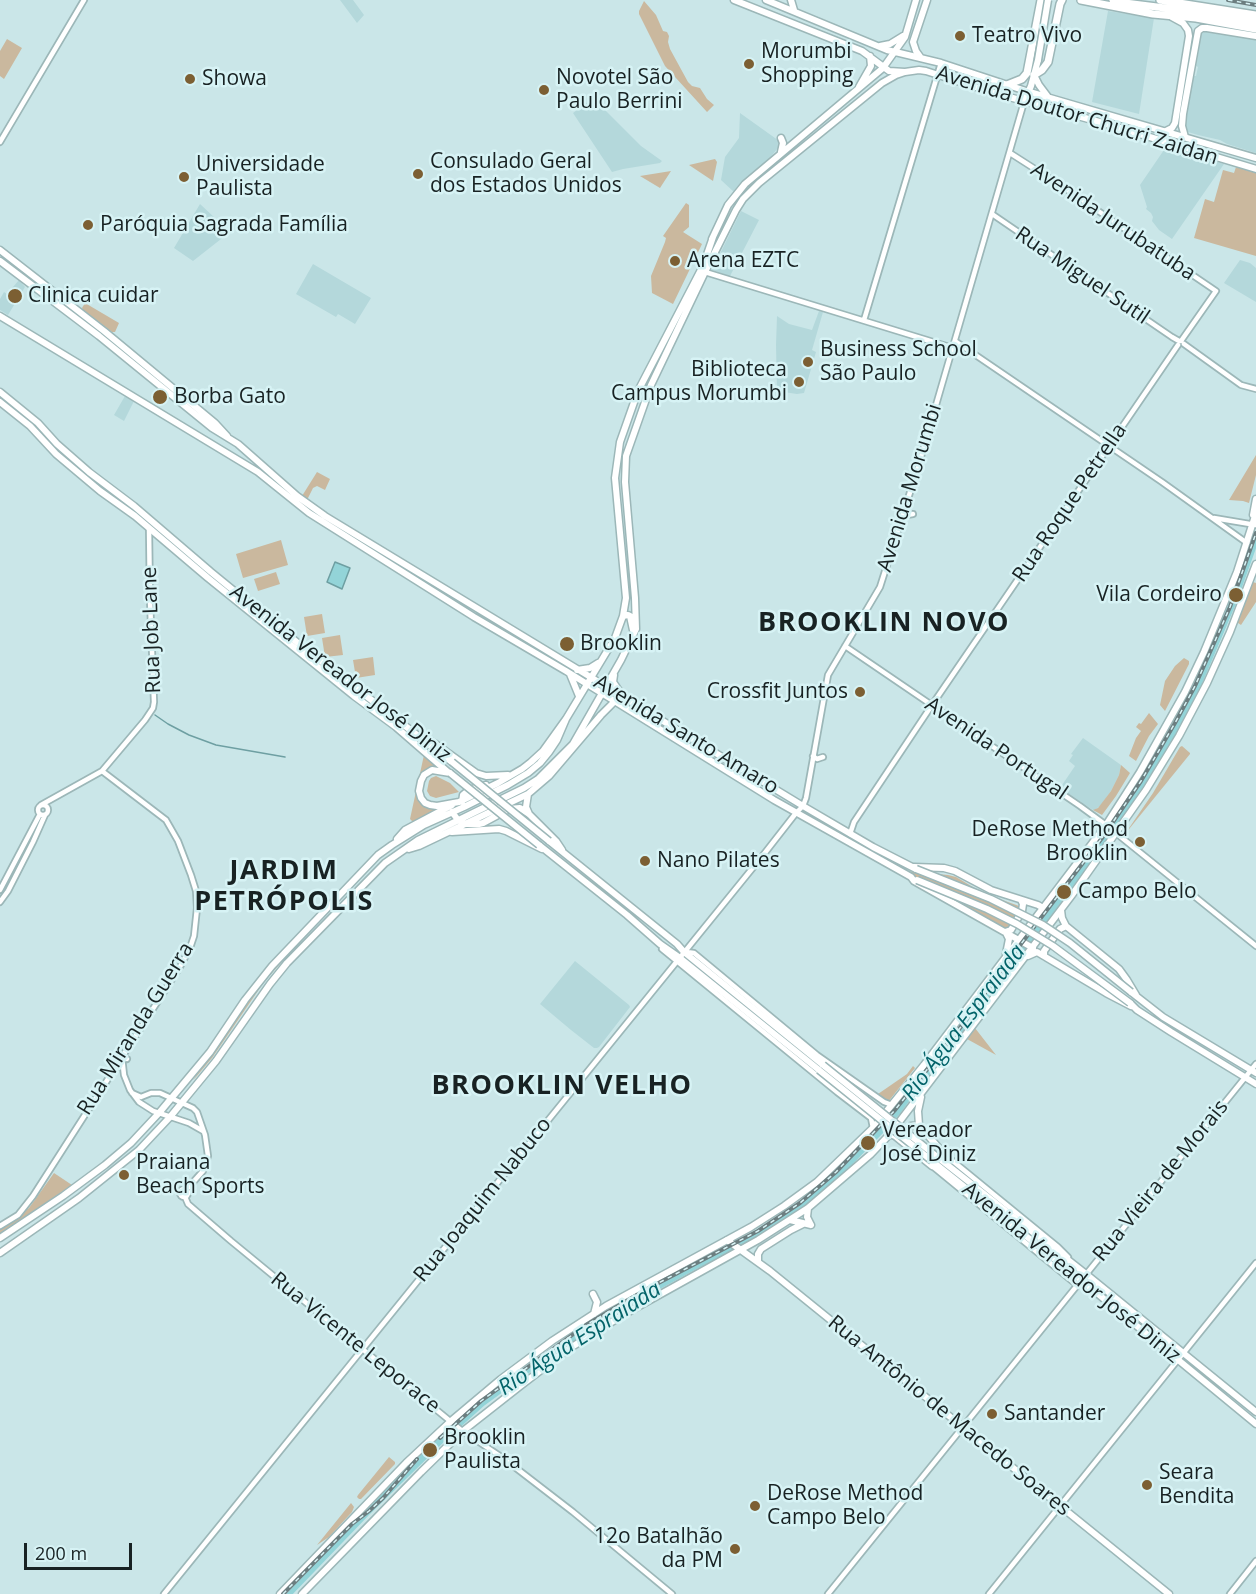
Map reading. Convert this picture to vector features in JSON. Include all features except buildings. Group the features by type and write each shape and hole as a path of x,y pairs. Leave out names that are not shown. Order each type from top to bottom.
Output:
{"highway":[{"path":"1034,75 1048,62 1062,0"},
{"path":"1081,0 1170,16 1201,15"},
{"path":"1113,0 1256,22"},
{"path":"1133,0 1256,29"},
{"path":"1160,0 1256,15"},
{"path":"1007,84 1015,83 1027,73 1040,2 1050,3 1057,15"}],"main road":[{"name":"Avenida Doutor Chucri Zaidan","path":"734,0 862,51 889,71 919,70 938,74 1024,102 1256,169"},
{"path":"884,68 906,33 916,0"},
{"path":"921,59 913,42 927,0"},
{"name":"Avenida Morumbi","path":"1024,102 1038,60 1048,0"},
{"name":"Avenida Doutor Chucri Zaidan","path":"768,1 780,1 794,10 896,52 941,63 1029,92 1256,158"},
{"path":"779,18 780,1 788,3 791,1 794,10"},
{"path":"1166,131 1175,124 1188,30 1183,23 1170,16"},
{"path":"1188,30 1193,28 1198,31"},
{"path":"1198,31 1204,28 1256,36"},
{"path":"1185,137 1182,126 1188,78 1198,31"},
{"path":"906,33 907,45 913,42"},
{"path":"879,46 886,46 906,33"},
{"path":"856,92 871,66 870,56"},
{"path":"682,305 696,270 732,199 745,184 884,68 902,57 913,57"},
{"path":"392,844 424,825 528,773 540,763 557,740 579,696 615,638 623,616 626,598 615,487 616,459 621,437 638,391 682,305 736,210 754,188 882,83 905,72"},
{"path":"1034,75 1040,87 1049,97"},
{"path":"1175,124 1177,127 1182,126"},
{"path":"781,138 783,142 781,153"},
{"path":"562,762 635,634 637,622 625,482 626,456 651,386 704,269 713,237"},
{"name":"Avenida Santo Amaro","path":"0,250 74,312 215,423 297,496 325,516 577,670 602,693 796,813 914,878 914,881 1025,944"},
{"name":"Avenida Santo Amaro","path":"0,261 74,312"},
{"name":"Avenida Santo Amaro","path":"0,316 244,463 327,525 485,624 570,673 605,687 850,834 914,868 944,868 956,871 991,890 1043,908"},
{"name":"Avenida Vereador José Diniz","path":"0,392 38,423 57,444 89,472 134,506 304,648 452,762 677,944 680,957"},
{"name":"Avenida Vereador José Diniz","path":"0,402 30,426 63,460 100,491 149,528 354,696 396,726 660,944 680,957 935,1160 1079,1282 1256,1424"},
{"path":"1254,525 1256,499"},
{"path":"1024,961 1025,944 1043,908 1107,826 1146,763 1190,682 1222,610 1254,525 1256,513"},
{"path":"280,1594 406,1463 509,1372 594,1314 729,1241 803,1193 833,1168 873,1128 1004,958 1025,944 1061,910 1115,833 1179,736 1207,683 1230,632 1256,564"},
{"path":"623,616 629,615 632,619 632,639"},
{"path":"577,670 590,668 601,661"},
{"path":"615,671 613,682 624,698"},
{"path":"570,673 579,696"},
{"path":"400,852 419,846 528,794 549,776 607,707 615,701"},
{"path":"0,1238 22,1225 105,1165 131,1143 210,1052 245,1000 272,966 367,866 405,830 522,769 537,757 566,719"},
{"path":"580,733 596,721"},
{"path":"415,735 434,743 476,773 486,776 511,775"},
{"path":"0,1253 79,1198 146,1144 216,1061 287,963 385,863 418,840 524,788 538,779 573,744"},
{"path":"448,771 432,770 424,775 419,791 423,800 433,806 460,801"},
{"path":"528,794 526,807 529,814"},
{"path":"460,801 470,814 482,816"},
{"path":"452,812 458,820 466,824 483,823 512,808 520,808 556,841 564,853"},
{"path":"446,833 498,829 546,851"},
{"path":"914,868 991,899 1043,925 1070,943 1163,1017 1253,1071"},
{"path":"914,878 1017,924 1053,946 1171,1032 1256,1084"},
{"path":"1004,958 1009,940 1005,932 1011,930 1022,911 1021,900"},
{"path":"1061,910 1066,926 1119,969 1138,998"},
{"path":"1044,956 1044,950 1059,929 1066,926"},
{"path":"302,1594 462,1430 567,1350 623,1315 758,1240 808,1208 871,1154 890,1134 1024,961 1036,952 1121,1002 1132,1005"},
{"path":"921,1094 918,1111 919,1125 935,1160"},
{"path":"899,1140 908,1128 919,1125"},
{"path":"890,1134 935,1160"},
{"name":"Avenida Vereador José Diniz","path":"935,1160 1086,1274 1256,1412"},
{"path":"790,1220 811,1226 807,1217 808,1208"},
{"path":"757,1262 758,1254 762,1249 803,1224"},
{"path":"757,1262 755,1252 758,1240"},
{"name":"Rua Antônio de Macedo Soares","path":"729,1241 915,1387 1169,1594"},
{"path":"593,1294 597,1302 594,1314"},
{"path":"307,1594 315,1581"}],"street":[{"path":"0,142 84,0"},
{"path":"864,320 941,63"},
{"name":"Avenida Morumbi","path":"803,806 828,675 878,592 956,339 1024,102"},
{"name":"Avenida Jurubatuba","path":"1010,153 1216,291"},
{"name":"Rua Miguel Sutil","path":"992,214 1241,385 1256,389"},
{"path":"704,269 953,348"},
{"name":"Rua Roque Petrella","path":"850,834 854,822 932,705 1216,291"},
{"path":"956,339 1247,543"},
{"path":"904,511 907,515 914,514"},
{"path":"1212,518 1254,525"},
{"name":"Rua Job Lane","path":"41,805 102,771 145,720 154,705 149,528"},
{"name":"Avenida Portugal","path":"845,646 1107,826 1256,946"},
{"path":"813,756 817,759 823,757"},
{"name":"Rua Miranda Guerra","path":"0,1226 18,1215 28,1203 116,1066 124,1058 185,958 194,936 197,908 194,881 178,841 166,820 102,771"},
{"name":"Rua Job Lane","path":"44,813 57,796"},
{"path":"0,902 28,852 44,813 45,805 41,805 38,809 44,813"},
{"name":"Rua Joaquim Nabuco","path":"164,1594 803,806"},
{"path":"0,891 44,813"},
{"name":"Avenida Vereador José Diniz","path":"680,957 694,953 817,1055 884,1102 892,1105"},
{"name":"Avenida Vereador José Diniz","path":"680,957 837,1092 871,1118"},
{"path":"124,1058 126,1080 136,1099 159,1113 203,1131"},
{"name":"Rua Vieira de Morais","path":"828,1594 1245,1077 1253,1071 1256,1064"},
{"path":"116,1066 124,1066"},
{"path":"132,1093 145,1097 155,1093 193,1108 198,1114 206,1140"},
{"path":"144,1105 145,1097"},
{"path":"873,1128 871,1118 884,1102"},
{"path":"189,1124 198,1114"},
{"path":"196,1127 206,1140"},
{"name":"Rua Vicente Leporace","path":"206,1140 208,1156 205,1168 186,1190 180,1193 188,1203 452,1422 573,1512 672,1594"},
{"path":"989,1594 1256,1263"},
{"path":"1230,1594 1256,1560"}],"shaded area":[{"path":"340,0 353,0 364,15 357,23"},
{"path":"644,1 656,15 663,31 667,32 670,49 688,82 700,88 714,105 707,112 665,66 639,14"},
{"path":"1108,11 1154,18 1139,114 1092,102"},
{"path":"1206,31 1256,39 1256,153 1188,132 1185,128 1192,76 1196,76 1198,67 1196,66 1200,34"},
{"path":"7,39 22,48 4,79 0,76 0,51"},
{"path":"593,98 641,146 662,161 612,172 573,113"},
{"path":"740,113 782,143 760,170 734,192 721,180 725,157 739,138"},
{"path":"1166,147 1224,164 1172,239 1159,230 1152,221 1153,217 1146,209 1140,185"},
{"path":"715,159 717,162 713,181 689,165"},
{"path":"1236,167 1256,173 1256,256 1194,238 1205,199 1214,202 1223,170 1234,173"},
{"path":"671,171 660,188 640,176"},
{"name":"Arena EZTC","path":"686,203 689,205 689,227 683,232 702,244 673,304 652,293 651,276 665,242 666,238 663,236"},
{"path":"200,204 230,232 193,261 174,248"},
{"path":"741,211 759,220 730,276 712,270"},
{"path":"1240,260 1256,268 1256,302 1224,283"},
{"path":"313,264 371,298 355,324 338,314 336,317 296,294"},
{"path":"19,280 25,287 8,315 0,310 0,299 4,292 7,294"},
{"path":"85,303 119,323 115,332 83,310"},
{"path":"819,311 823,312 812,350 816,352 804,393 777,391 777,316 789,324 812,330"},
{"path":"125,396 134,401 124,421 114,415"},
{"path":"1256,455 1256,475 1249,503 1229,500"},
{"path":"317,472 330,479 325,490 317,486 313,488 307,500 302,496"},
{"path":"281,540 288,565 243,578 236,554"},
{"path":"276,572 280,584 258,591 254,579"},
{"path":"1253,582 1256,583 1256,602 1241,625 1235,621"},
{"path":"322,614 325,633 307,636 304,617"},
{"path":"340,635 343,655 325,657 322,638"},
{"path":"373,657 375,675 356,678 353,660"},
{"path":"1184,658 1189,661 1189,664 1165,711 1160,705 1165,681 1175,666"},
{"path":"1149,713 1158,724 1136,761 1129,756 1141,731 1136,727"},
{"path":"1083,738 1121,765 1111,791 1095,810 1060,788 1075,766 1069,761 1073,755 1071,754"},
{"path":"1182,746 1190,754 1125,834 1153,793"},
{"path":"424,755 438,767 425,770 420,776 421,802 443,807 414,823 410,819"},
{"path":"1121,765 1130,773 1102,815 1093,810 1098,808 1111,791"},
{"path":"436,776 450,783 459,792 436,798 430,796 427,791 429,781"},
{"path":"905,871 956,877 983,893 1019,906 1021,909 1007,930 909,876"},
{"path":"294,948 264,982 212,1058 193,1080 267,976"},
{"path":"575,961 630,1007 597,1048 594,1048 540,1004"},
{"path":"975,1028 996,1055 967,1039"},
{"path":"913,1066 915,1068 888,1102 878,1097 878,1094 907,1074"},
{"path":"54,1173 72,1185 0,1234 0,1228 29,1208"},
{"path":"389,1457 395,1464 359,1499 358,1495"},
{"path":"351,1503 354,1507 352,1512 329,1537 317,1545"}],"water":[{"path":"335,562 350,568 342,589 327,582"}],"waterway":[{"name":"Rio Água Espraiada","path":"288,1594 366,1513 482,1403 563,1344 620,1307 782,1218 834,1178 883,1128 976,1010 1105,838 1144,779 1199,682 1233,602 1256,538"},
{"path":"155,715 189,735 216,745 285,757"}],"railway":[{"path":"1228,0 1256,5"},
{"path":"440,1438 481,1401 586,1325 647,1289 758,1231 800,1203 836,1172 895,1110 960,1028 1102,838 1141,781 1195,686 1230,607 1256,533"},
{"path":"283,1594 352,1524 383,1498 417,1459"}],"place":[{"name":"Teatro Vivo","path":"960,36"},
{"name":"Morumbi Shopping","path":"749,64"},
{"name":"Showa","path":"190,79"},
{"name":"Novotel São Paulo Berrini","path":"544,90"},
{"name":"Consulado Geral dos Estados Unidos","path":"418,174"},
{"name":"Universidade Paulista","path":"184,177"},
{"name":"Paróquia Sagrada Família","path":"88,225"},
{"name":"Arena EZTC","path":"675,261"},
{"name":"Clinica cuidar","path":"15,296"},
{"name":"Business School São Paulo","path":"808,362"},
{"name":"Biblioteca Campus Morumbi","path":"799,382"},
{"name":"Borba Gato","path":"160,397"},
{"name":"Vila Cordeiro","path":"1236,595"},
{"name":"Brooklin","path":"567,644"},
{"name":"Crossfit Juntos","path":"860,692"},
{"name":"DeRose Method Brooklin","path":"1140,842"},
{"name":"Nano Pilates","path":"645,861"},
{"name":"Campo Belo","path":"1064,892"},
{"name":"Vereador José Diniz","path":"868,1143"},
{"name":"Praiana Beach Sports","path":"124,1175"},
{"name":"Santander","path":"992,1414"},
{"name":"Brooklin Paulista","path":"430,1450"},
{"name":"Seara Bendita","path":"1147,1485"},
{"name":"DeRose Method Campo Belo","path":"755,1506"},
{"name":"12o Batalhão da PM","path":"735,1549"}],"district":[{"name":"BROOKLIN NOVO","path":"884,623"},
{"name":"JARDIM PETRÓPOLIS","path":"284,886"},
{"name":"BROOKLIN VELHO","path":"562,1086"}]}
